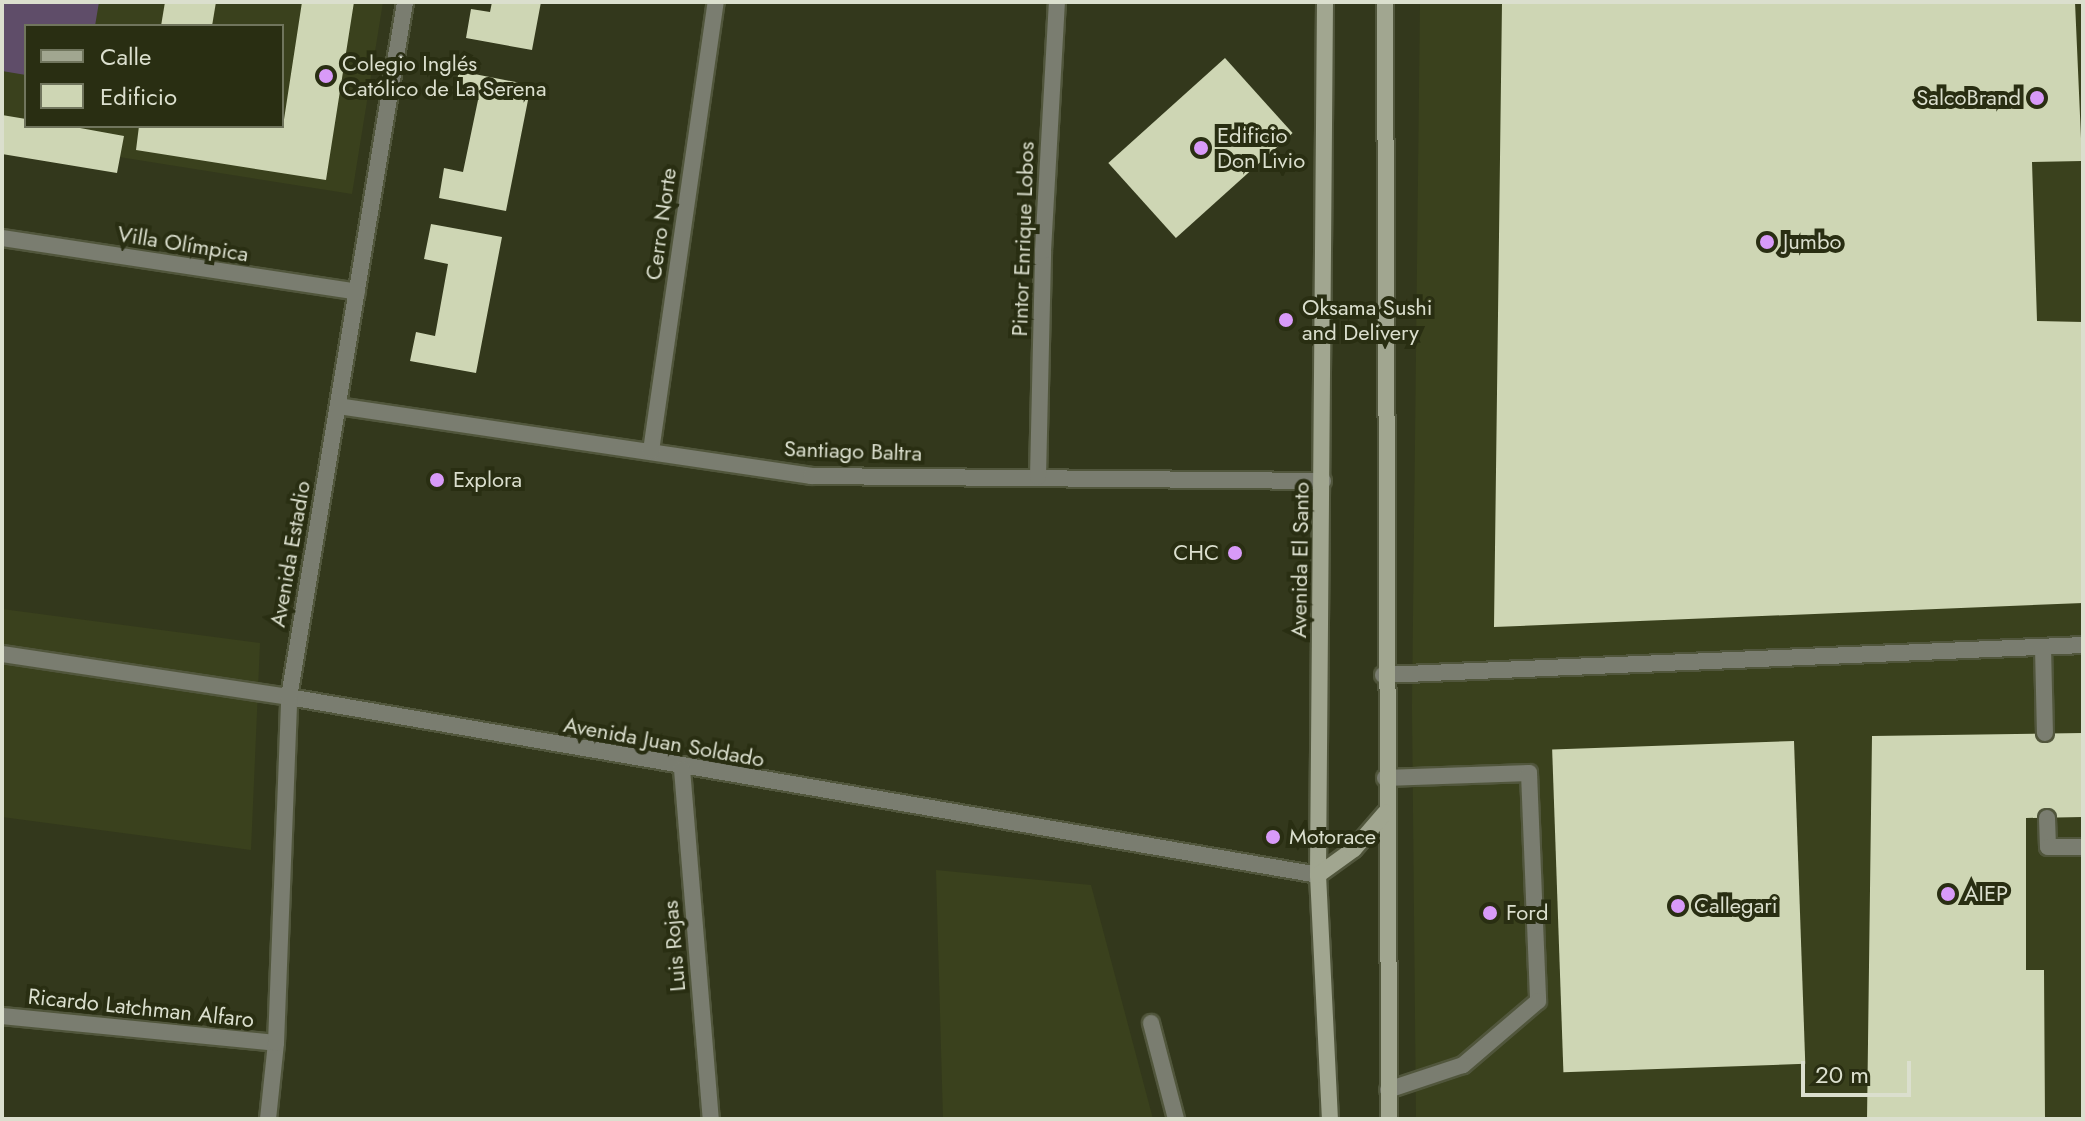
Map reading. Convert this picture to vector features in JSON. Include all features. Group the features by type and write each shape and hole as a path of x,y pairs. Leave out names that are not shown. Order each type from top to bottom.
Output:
{"main road":[{"name":"Avenida El Santo","path":"1325,2 1318,875 1330,1119"},
{"path":"1385,2 1388,468 1383,675 1389,1119"},
{"path":"1318,875 1354,849 1385,813"}],"street":[{"name":"Avenida Estadio","path":"268,1119 276,1043 289,697 405,2"},
{"name":"Cerro Norte","path":"651,451 716,2"},
{"name":"Pintor Enrique Lobos","path":"1038,477 1043,251 1057,2"},
{"name":"Villa Olímpica","path":"2,238 357,292"},
{"name":"Santiago Baltra","path":"338,406 811,476 1323,481"},
{"path":"1383,675 2083,645"},
{"path":"2043,647 2045,733"},
{"name":"Avenida Juan Soldado","path":"2,654 289,697 682,769 1318,875"},
{"name":"Luis Rojas","path":"682,769 711,1119"},
{"path":"1385,778 1529,773 1538,1001 1463,1065 1388,1090"},
{"path":"2047,818 2048,847 2083,847"},
{"name":"Ricardo Latchman Alfaro","path":"2,1016 276,1043"},
{"path":"1151,1023 1176,1119"}],"shaded area":[{"name":"Colegio Inglés Católico de La Serena","path":"2,2 383,2 352,194 6,139 2,158"},
{"path":"2,2 99,2 95,24 24,24 24,75 2,71"},
{"path":"1420,2 2083,2 2083,1119 1416,1119 1412,707"},
{"path":"2,609 260,643 251,850 2,817"},
{"path":"936,870 1091,885 1153,1119 943,1119"}],"building":[{"path":"165,2 216,2 212,24 161,24"},
{"path":"302,2 354,2 326,180 136,150 139,128 284,128"},
{"path":"492,2 541,2 532,50 466,38 471,9 490,12"},
{"name":"Jumbo","path":"1502,2 2075,2 2082,161 2032,162 2037,321 2083,322 2083,603 1494,627"},
{"name":"Edificio Don Livio","path":"1225,58 1293,133 1176,238 1108,163"},
{"path":"459,71 531,85 506,211 439,198 444,168 463,172 478,100 454,95"},
{"path":"2,115 24,119 24,128 80,128 124,136 117,173 2,154"},
{"path":"431,224 502,237 476,373 410,361 416,332 435,336 448,264 424,259"},
{"name":"AIEP","path":"2083,733 2083,817 2026,818 2026,970 2044,970 2045,1119 1867,1119 1872,736"},
{"name":"Callegari","path":"1794,741 1805,1064 1563,1072 1552,749"}],"place":[{"name":"Colegio Inglés Católico de La Serena","path":"326,76"},
{"name":"SalcoBrand","path":"2037,98"},
{"name":"Edificio Don Livio","path":"1201,148"},
{"name":"Jumbo","path":"1767,242"},
{"name":"Oksama Sushi and Delivery","path":"1286,320"},
{"name":"Explora","path":"437,480"},
{"name":"CHC","path":"1235,553"},
{"name":"Motorace","path":"1273,837"},
{"name":"AIEP","path":"1948,894"},
{"name":"Callegari","path":"1678,906"},
{"name":"Ford","path":"1490,913"}]}
